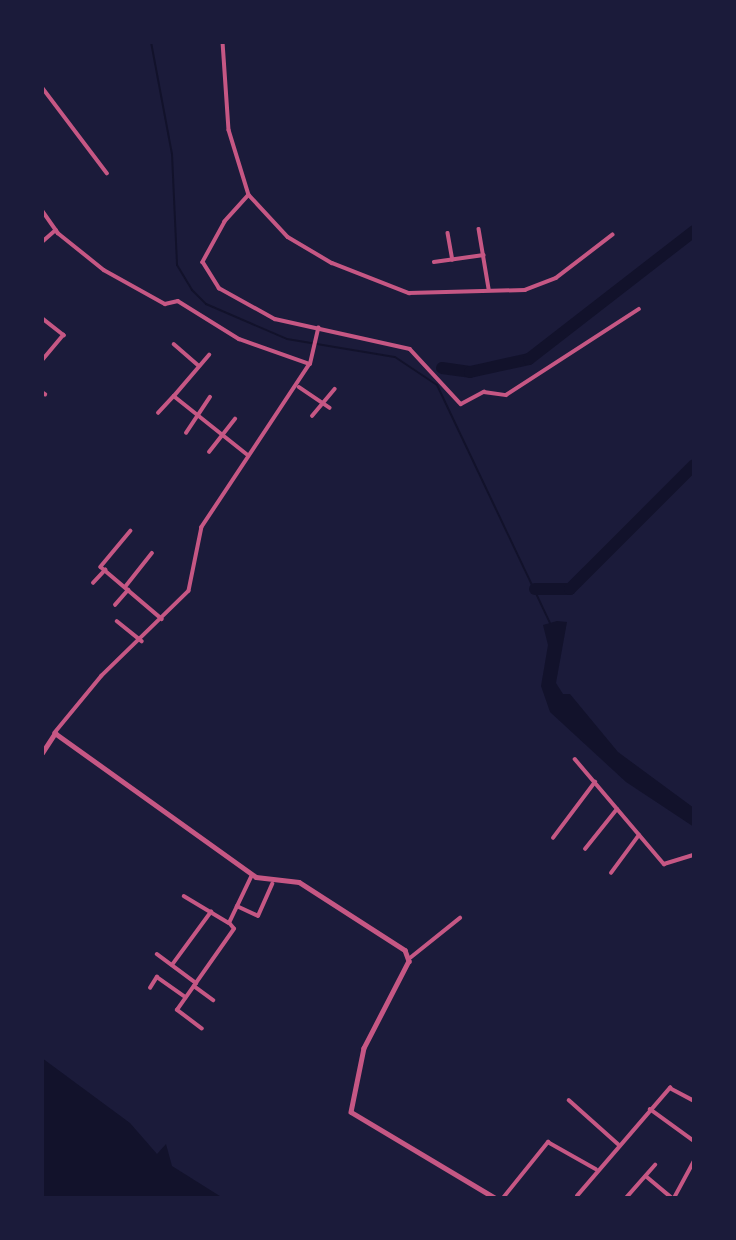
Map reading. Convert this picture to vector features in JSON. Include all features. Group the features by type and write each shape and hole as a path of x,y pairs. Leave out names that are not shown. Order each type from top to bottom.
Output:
{"street":[{"path":"223,42 229,130 250,195 300,246 392,289 443,294 543,285 612,235"},
{"path":"42,87 107,173"},
{"path":"250,195 225,222 203,270 219,288 257,311 412,350 461,404 484,392 506,395 639,309"},
{"path":"42,210 56,230 93,263 160,301 178,300 239,339 311,362"},
{"path":"479,229 489,289"},
{"path":"42,242 56,230"},
{"path":"448,233 453,260"},
{"path":"434,262 484,255"},
{"path":"42,318 64,335 42,360"},
{"path":"42,753 102,676 142,641 191,589 202,527 248,455 299,387 311,362 318,328"},
{"path":"174,344 199,366"},
{"path":"158,414 209,355"},
{"path":"299,387 330,408"},
{"path":"312,416 335,389"},
{"path":"174,396 248,455"},
{"path":"186,433 210,397"},
{"path":"209,452 235,419"},
{"path":"131,531 101,567 162,619"},
{"path":"115,605 152,553"},
{"path":"93,583 105,570"},
{"path":"117,621 142,641"},
{"path":"55,733 252,875 272,884 299,882 378,928 410,958"},
{"path":"575,759 664,864 694,855"},
{"path":"553,838 595,782"},
{"path":"585,849 617,809"},
{"path":"611,873 639,835"},
{"path":"229,923 252,875"},
{"path":"237,906 258,916 272,884"},
{"path":"184,896 229,923 234,929 177,1010 202,1029"},
{"path":"172,965 211,912"},
{"path":"460,918 410,958 370,1031 351,1112 495,1198"},
{"path":"157,954 213,1000"},
{"path":"150,988 158,977 186,997"},
{"path":"577,1196 596,1169 672,1087 694,1101"},
{"path":"569,1100 618,1144"},
{"path":"650,1109 694,1141"},
{"path":"503,1198 544,1144 565,1146 596,1169"},
{"path":"646,1176 673,1198 694,1161"},
{"path":"626,1198 655,1165"}],"shaded area":[{"path":"557,621 567,622 556,683 563,694 570,694 618,752 694,808 694,827 626,782 550,712 541,686 548,645 543,625"},
{"path":"42,1058 130,1123 157,1154 166,1144 172,1166 223,1198 42,1198"}],"waterway":[{"path":"151,42 172,154 177,265 192,290 206,304 287,339 395,357 437,385 550,623"},
{"path":"442,368 470,372 529,359 694,231"},
{"path":"535,589 570,589 694,465"}]}
